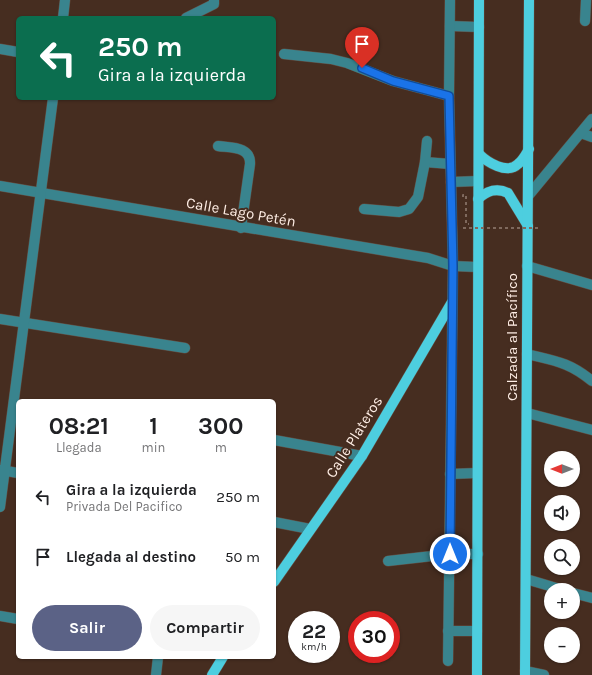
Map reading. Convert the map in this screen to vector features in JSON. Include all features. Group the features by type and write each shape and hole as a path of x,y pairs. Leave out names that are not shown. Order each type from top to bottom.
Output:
{"main road":[{"path":"477,675 477,267 479,0"},
{"name":"Calzada al Pacífico","path":"525,673 529,0"},
{"path":"478,154 486,160 504,168 518,165 529,149"},
{"path":"478,199 487,192 493,190 508,193 528,226"},
{"name":"Calle Plateros","path":"276,579 362,456 452,302"},
{"path":"212,675 222,659"}],"street":[{"path":"63,16 65,0"},
{"path":"190,16 214,4 214,0"},
{"path":"448,661 453,266 449,96 450,0"},
{"path":"585,21 586,0"},
{"path":"450,26 478,27"},
{"path":"0,49 16,52"},
{"path":"284,54 332,59 347,63 393,81 449,96"},
{"path":"0,507 3,470 41,193 52,100"},
{"path":"529,195 592,119"},
{"path":"581,133 592,137"},
{"path":"364,209 399,212 409,209 418,197 425,162 427,141"},
{"path":"218,146 240,149 247,153 249,157 250,164 241,228"},
{"path":"425,162 450,164"},
{"path":"451,182 478,181"},
{"name":"Calle Lago Petén","path":"0,186 241,228 428,258 453,266 477,267"},
{"path":"527,266 592,285"},
{"path":"0,319 185,348"},
{"path":"527,354 568,364 579,370 592,381"},
{"path":"527,413 592,430"},
{"path":"276,440 362,456"},
{"path":"3,470 16,473"},
{"path":"450,474 477,473"},
{"path":"276,522 310,529"},
{"path":"388,560 450,554 478,554"},
{"path":"526,579 544,584"},
{"path":"580,595 592,598"},
{"path":"0,616 16,619"},
{"path":"448,631 477,631"},
{"path":"156,675 158,659"},
{"path":"525,673 544,675"}],"path":[{"path":"478,225 466,224 466,195 464,195 464,228 539,228"}],"route":[{"path":"362,68 393,81 449,96 453,266 450,554"}]}
